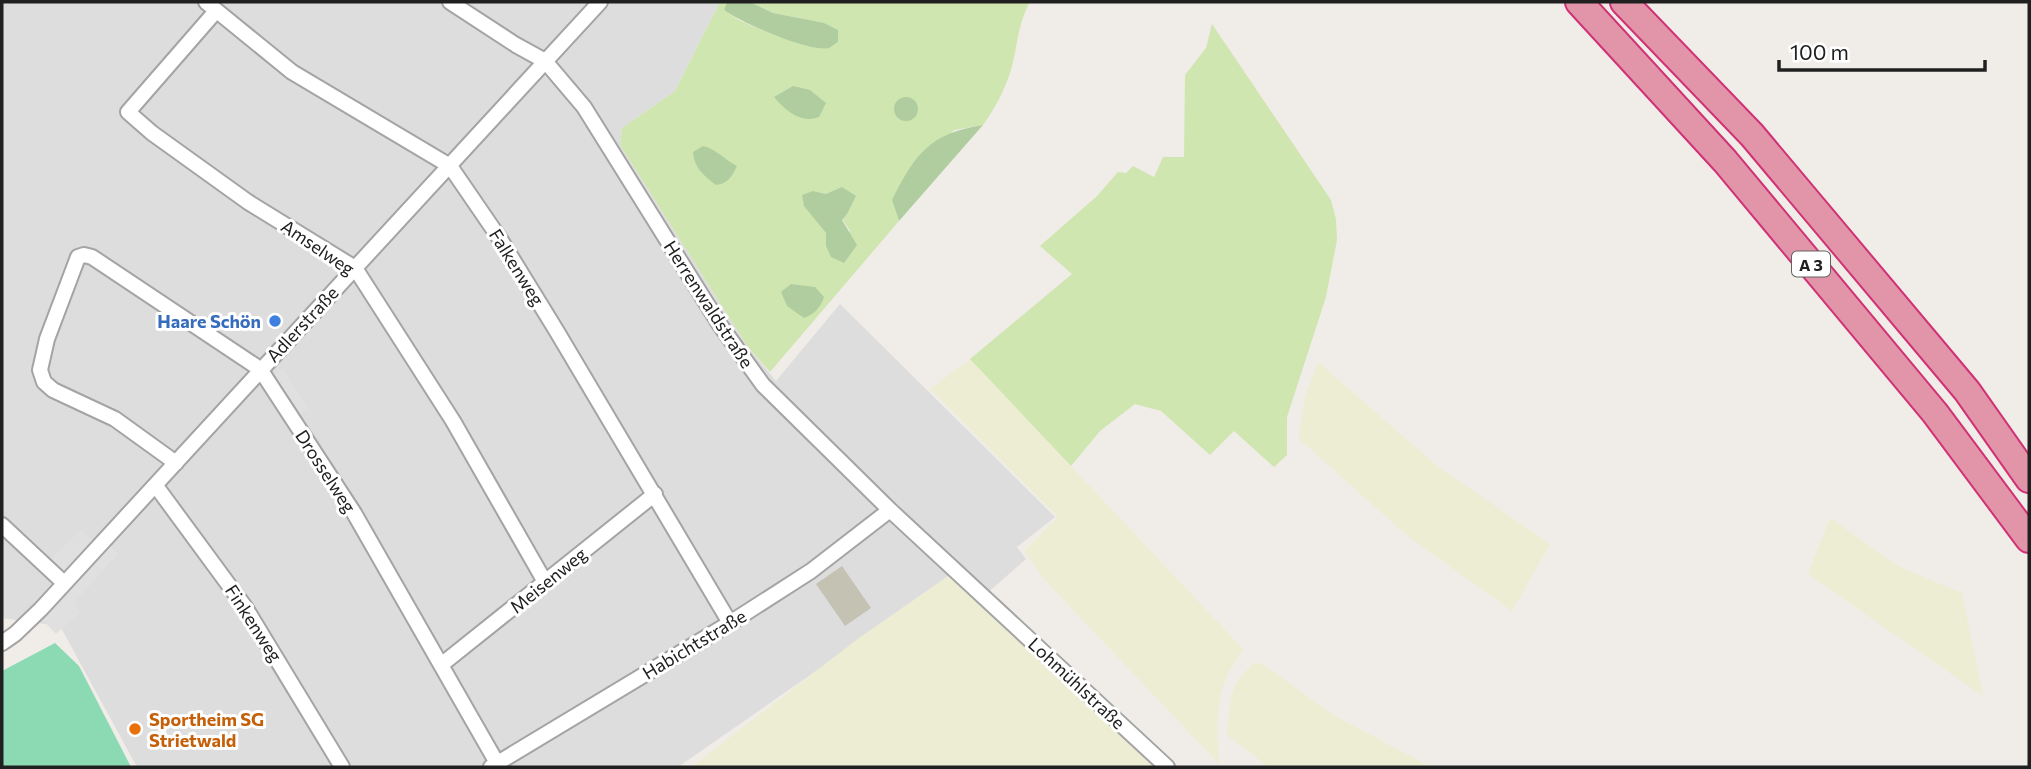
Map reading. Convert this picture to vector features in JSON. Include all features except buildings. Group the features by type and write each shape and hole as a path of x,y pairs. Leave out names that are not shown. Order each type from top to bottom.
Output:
{"highway":[{"name":"A 3","path":"1579,2 1725,161 1935,413 2029,539"},
{"name":"A 3","path":"1624,2 1761,146 1967,391 2029,479"}],"street":[{"name":"Herrenwaldstraße","path":"450,2 545,61 584,107 720,325 763,385 890,510 987,598"},
{"name":"Adlerstraße","path":"2,643 24,626 156,486 260,369 600,2"},
{"name":"Falkenweg","path":"211,6 292,72 450,166 500,239 730,623"},
{"name":"Amselweg","path":"211,6 128,112 152,133 248,202 355,268 453,421 545,582"},
{"name":"Drosselweg","path":"176,463 115,419 53,390 44,382 40,370 47,339 78,257 92,257 260,369 354,513 441,665 494,765"},
{"name":"Finkenweg","path":"156,486 245,607 342,767"},
{"name":"Meisenweg","path":"441,665 655,494"},
{"name":"Habichtstraße","path":"494,765 811,571 890,510"},
{"path":"2,525 64,583"},
{"name":"Lohmühlstraße","path":"987,598 1167,767"}],"shaded area":[{"path":"2,2 720,2 675,91 622,128 620,145 748,347 776,381 840,304 1055,517 1017,547 1026,559 976,603 951,577 678,767 137,767 60,626 2,618"},
{"path":"283,369 308,408 299,414 274,375"},
{"path":"81,530 103,550 109,545 118,553 74,603 81,612 56,634 42,619 75,582 50,559"},
{"path":"842,566 871,608 845,626 816,584"}],"green space":[{"path":"720,2 727,2 724,10 738,19 784,37 798,18 773,13 750,2 1030,2 1022,20 1009,76 983,125 954,130 892,200 899,221 770,372 748,347 620,145 622,128 675,91","holes":["813,191 826,194 850,231 826,246 826,233 816,220"]},
{"path":"727,2 750,2 773,13 824,23 838,30 838,42 829,48 820,48 792,41 759,29 732,15 724,10"},
{"path":"1212,24 1331,200 1336,219 1337,240 1326,297 1287,417 1287,455 1274,467 1234,431 1210,455 1161,411 1135,404 1100,431 1071,466 970,359 1072,274 1040,246 1097,196 1118,172 1126,173 1133,166 1154,177 1163,157 1184,157 1185,75 1206,48"},
{"path":"793,86 810,90 826,103 819,117 800,117 774,97"},
{"path":"906,97 915,100 918,109 915,118 906,121 897,118 894,109 897,100"},
{"path":"983,125 899,221 892,200 917,158 937,140"},
{"path":"703,146 737,166 726,181 716,185 698,167 693,152"},
{"path":"842,187 856,196 842,220 857,245 844,263 831,257 826,246 826,233 804,206 802,195 813,191 826,194"},
{"path":"791,284 815,287 824,297 814,313 804,318 787,306 781,292"},
{"path":"970,359 1243,649 1228,674 1220,695 1217,726 1219,764 1043,578 1024,551 1058,517 930,389"},
{"path":"1318,362 1437,466 1550,544 1512,611 1409,537 1299,439 1304,400"},
{"path":"1830,518 1898,566 1962,593 1983,696 1808,574"},
{"path":"951,574 1159,767 691,767 859,638"},
{"path":"55,643 79,666 131,767 2,767 2,671"},
{"path":"1261,663 1335,716 1431,767 1269,767 1227,735 1231,696 1237,681 1252,664"}],"place":[{"name":"Haare Schön","path":"275,321"},
{"name":"Sportheim SG Strietwald","path":"135,729"}]}
